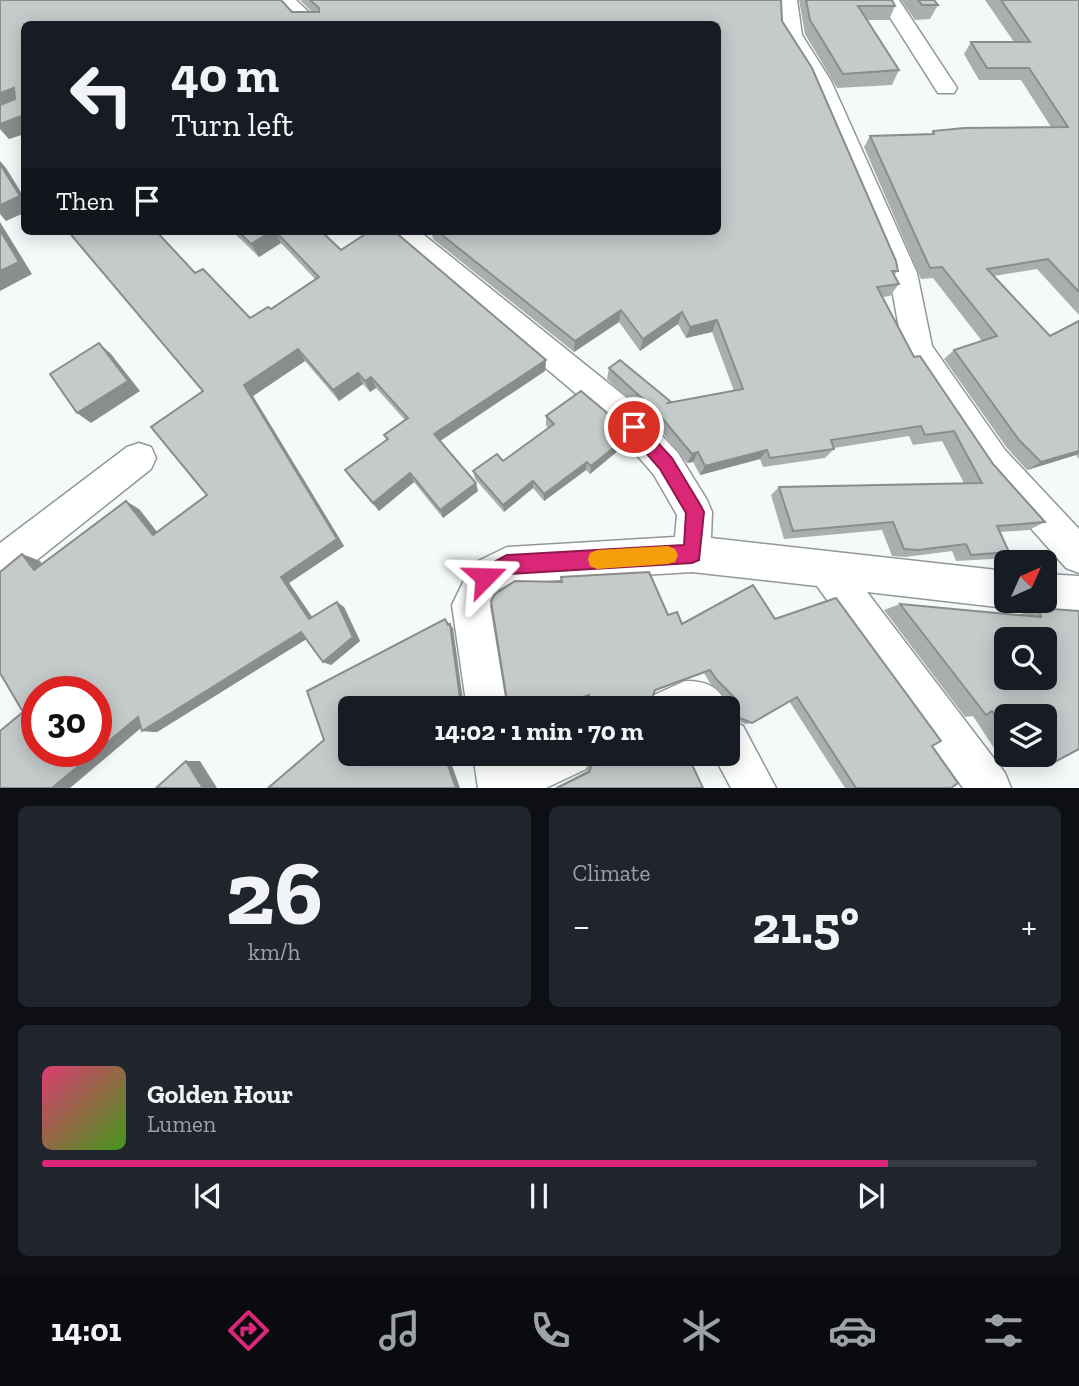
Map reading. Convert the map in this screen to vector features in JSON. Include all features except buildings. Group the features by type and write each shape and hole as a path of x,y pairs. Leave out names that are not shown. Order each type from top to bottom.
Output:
{"street":[{"path":"284,0 308,21"},
{"path":"787,0 791,35 820,81 903,273 918,350 993,461 1079,555"},
{"path":"889,0 946,88"},
{"path":"406,235 617,409 666,464 695,512 692,554"},
{"path":"0,566 139,458"},
{"path":"485,696 471,604 485,577 507,565 692,554 994,588"},
{"path":"827,569 990,788"},
{"path":"1057,594 1079,595"},
{"path":"740,762 755,788"},
{"path":"496,766 500,787 545,766"}],"slow traffic":[{"path":"597,559 668,555"}],"route":[{"path":"485,577 507,565 692,554 695,512 666,464 634,427"}]}
